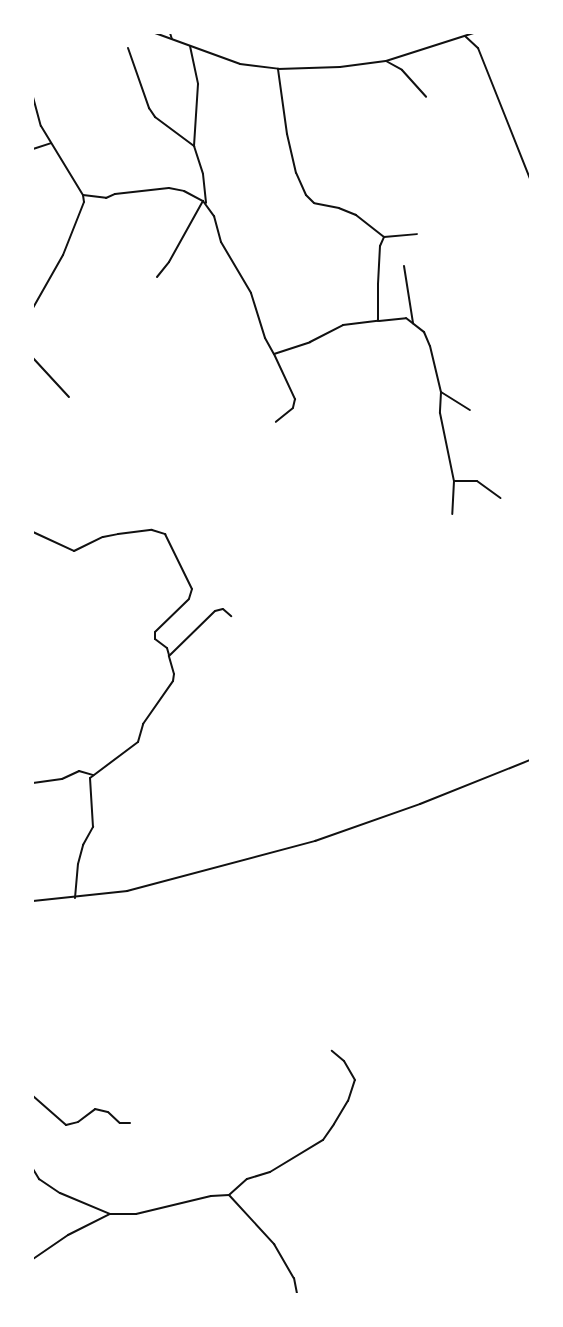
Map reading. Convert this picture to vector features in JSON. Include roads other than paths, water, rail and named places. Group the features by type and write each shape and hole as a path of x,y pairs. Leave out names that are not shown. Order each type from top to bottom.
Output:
{"street":[{"path":"155,33 240,64 278,69 386,61 474,33"},
{"path":"170,33 172,39"},
{"path":"465,35 478,48 530,179"},
{"path":"190,46 198,84 194,146 203,174 206,204"},
{"path":"128,48 149,108 155,117 194,146"},
{"path":"386,61 402,70 426,98"},
{"path":"278,69 287,134 296,173 306,195 315,203 339,208 356,215 384,237 417,234"},
{"path":"33,97 41,126 83,195 82,209 63,255 33,308"},
{"path":"33,149 51,143"},
{"path":"83,195 106,198 115,194 169,188 184,191 206,204 214,216 221,242 251,293 265,338 295,399 293,408 276,422"},
{"path":"157,277 169,262 203,201"},
{"path":"378,321 380,246 384,237"},
{"path":"404,266 413,323"},
{"path":"274,354 310,342 343,324 403,318 413,323 428,339 441,392 440,413 454,481 452,514"},
{"path":"33,358 69,397"},
{"path":"441,392 470,410"},
{"path":"454,481 477,481 500,498"},
{"path":"33,532 74,551 103,537 118,534 152,530 165,534 192,590 189,599 155,632 155,639 167,648 174,677 143,724 138,742 94,775 89,782 93,827 83,845 78,864 75,898"},
{"path":"169,656 215,611 223,609 231,616"},
{"path":"33,901 75,898 175,880 315,841 420,804 530,760"},
{"path":"33,783 62,779 79,771 94,775"},
{"path":"33,1169 39,1179 60,1193 110,1214 136,1215 211,1196 229,1195 247,1179 270,1172 322,1140 334,1124 348,1101 355,1080 344,1061 332,1051"},
{"path":"33,1096 66,1125 78,1122 95,1109 108,1112 120,1123 130,1123"},
{"path":"229,1195 274,1244 294,1278 297,1294"},
{"path":"33,1259 68,1235 110,1214"}]}
